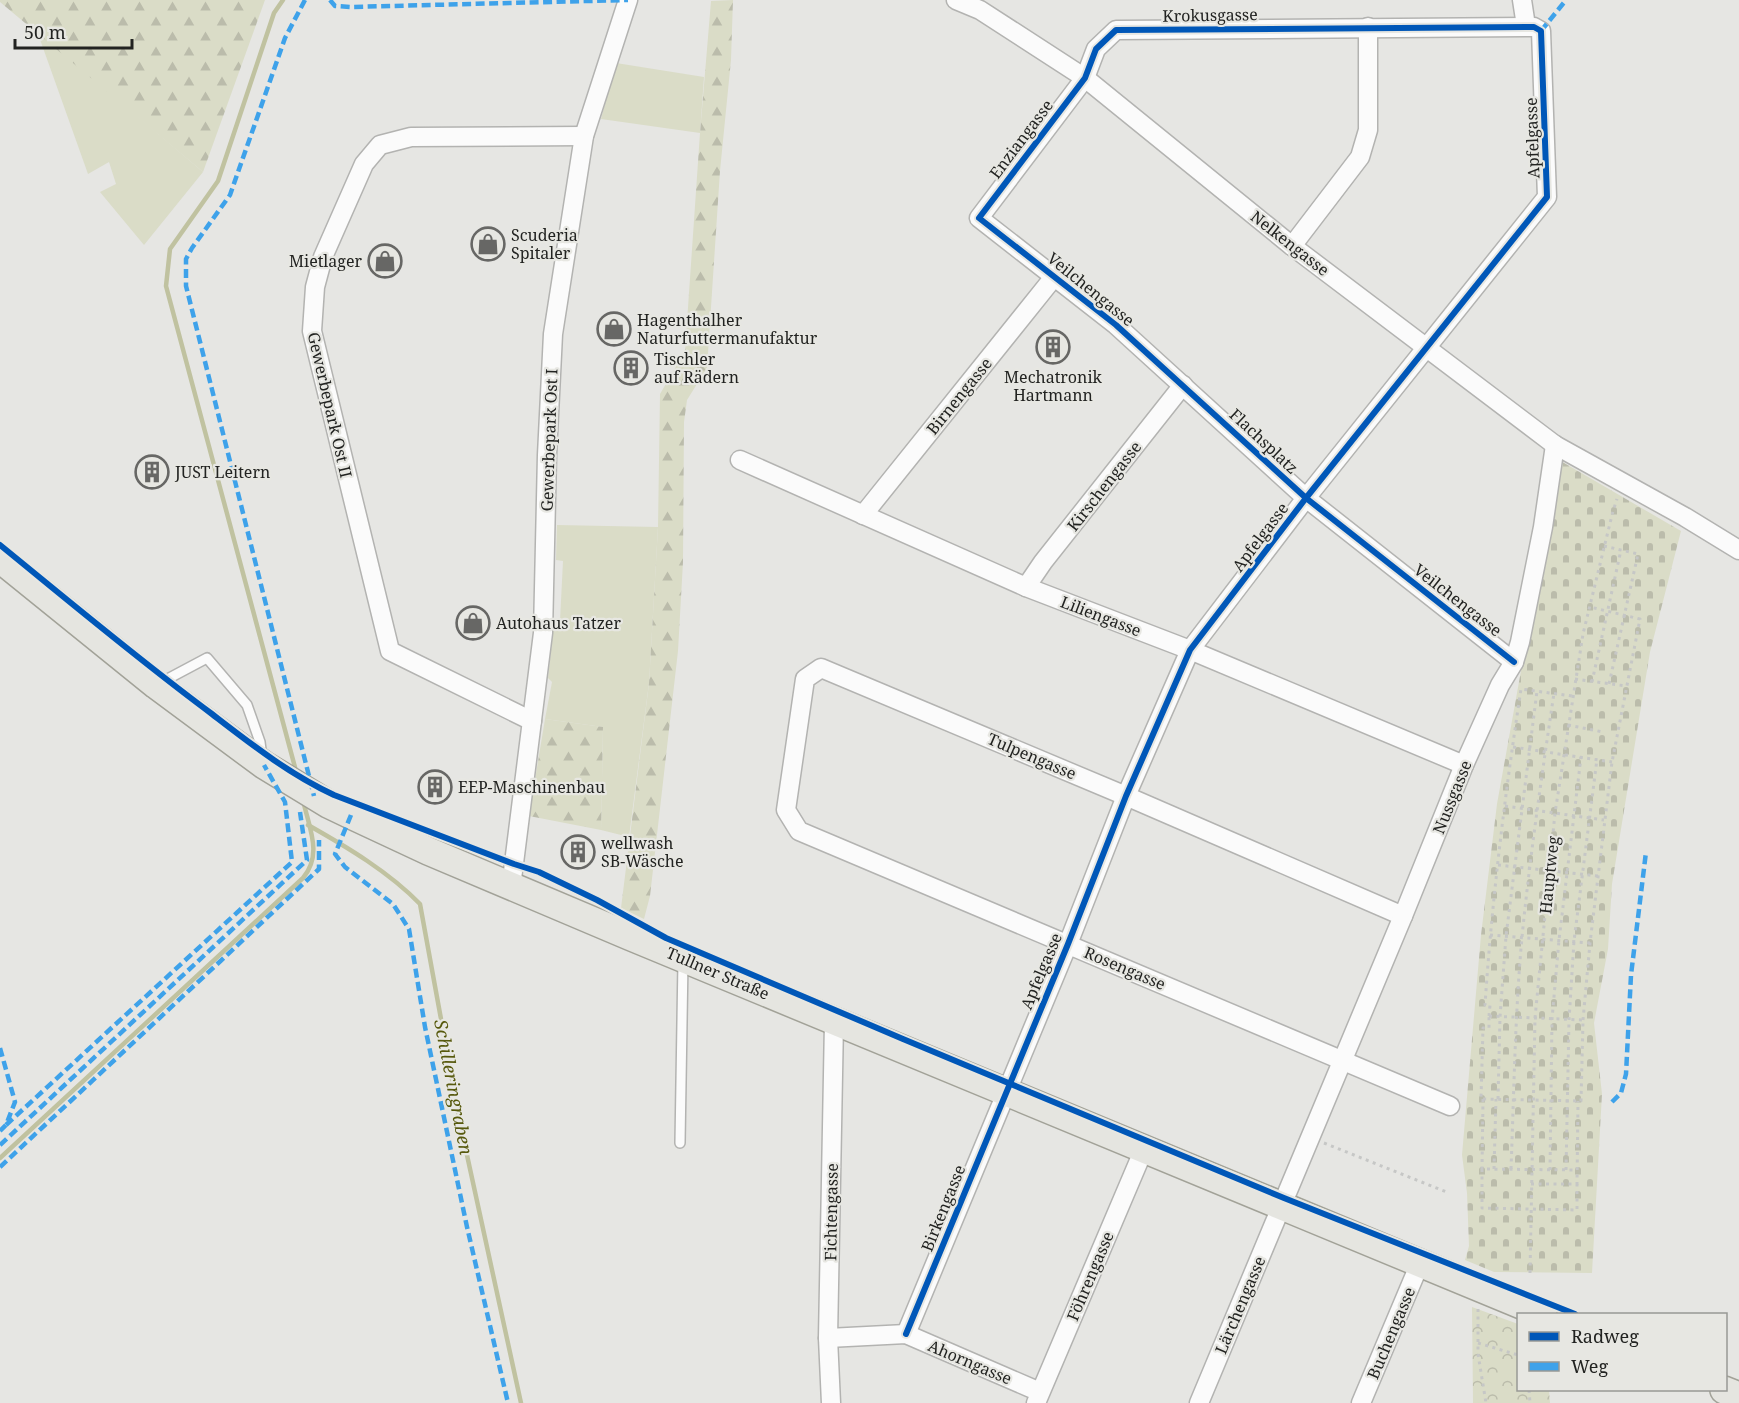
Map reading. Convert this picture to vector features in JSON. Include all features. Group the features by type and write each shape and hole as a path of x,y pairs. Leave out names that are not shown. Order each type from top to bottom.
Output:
{"main road":[{"name":"Tullner Straße","path":"0,559 156,686 271,770 328,804 511,887 1541,1313"}],"street":[{"name":"Gewerbepark Ost I","path":"511,887 543,633 547,455 553,334 584,136 628,0"},
{"name":"Nelkengasse","path":"956,0 980,10 1085,78 1292,246 1555,445 1739,550"},
{"name":"Apfelgasse","path":"1005,1092 1068,944 1126,796 1190,650 1306,498 1547,197 1534,29 1522,0"},
{"name":"Krokusgasse","path":"1085,78 1096,49 1116,30 1368,27 1534,29"},
{"path":"1292,246 1360,158 1368,130 1368,27"},
{"name":"Enziangasse","path":"979,218 1085,78"},
{"name":"Gewerbepark Ost II","path":"532,721 390,651 312,331 315,287 323,257 364,164 381,145 411,137 584,136"},
{"name":"Veilchengasse","path":"979,218 1116,326 1183,385"},
{"name":"Birnengasse","path":"863,515 1054,277"},
{"name":"Flachsplatz","path":"1183,385 1306,498 1384,559"},
{"name":"Kirschengasse","path":"1026,587 1043,562 1183,385"},
{"name":"Nussgasse","path":"1311,1138 1464,765 1500,685 1514,662 1543,527 1555,445"},
{"name":"Liliengasse","path":"740,460 1026,587 1190,650 1464,765"},
{"name":"Veilchengasse","path":"1384,559 1514,662"},
{"name":"Tulpengasse","path":"799,831 786,810 805,679 821,668 1126,796 1403,916"},
{"name":"Rosengasse","path":"799,831 1450,1106"},
{"name":"Fichtengasse","path":"831,1403 828,1338 834,1022"},
{"name":"Birkengasse","path":"906,1334 1005,1092"},
{"name":"Lärchengasse","path":"1199,1403 1311,1138"},
{"name":"Föhrengasse","path":"1038,1398 1144,1149"},
{"name":"Buchengasse","path":"1361,1403 1420,1263"},
{"name":"Ahorngasse","path":"828,1338 906,1334 1038,1398"}],"lane":[{"path":"156,686 207,658 247,705 271,770"},
{"path":"680,1143 683,958"}],"path":[{"path":"1604,546 1638,554 1609,684"},
{"path":"1592,682 1621,550"},
{"path":"1483,1099 1581,1101 1583,1020 1604,820 1612,762 1640,620 1589,607"},
{"path":"1575,679 1626,686"},
{"path":"1572,696 1521,689 1490,935 1485,1005 1490,1005 1489,1028 1483,1028 1482,1208 1577,1210 1578,1101"},
{"path":"1494,1169 1500,1017 1506,936 1537,691"},
{"path":"1511,1170 1522,937 1554,693"},
{"path":"1568,725 1603,732"},
{"path":"1512,747 1612,762"},
{"path":"1550,1170 1552,1019 1558,940 1581,757"},
{"path":"1566,1170 1566,1101 1574,941 1597,759"},
{"path":"1506,806 1604,820"},
{"path":"1498,866 1598,876"},
{"path":"1490,935 1590,943"},
{"path":"1489,1016 1583,1020"},
{"path":"1311,1138 1449,1194"},
{"path":"1482,1169 1577,1170"},
{"path":"1531,1184 1577,1184"},
{"path":"1479,1302 1478,1343 1486,1403"},
{"path":"1478,1343 1517,1355"}],"green space":[{"path":"0,0 265,0 203,172 0,2"},
{"path":"733,0 731,60 720,171 707,368 687,400 684,422 683,562 678,651 650,896 644,919 621,908 649,683 658,527 660,394 685,351 711,1"},
{"path":"37,31 203,172 144,245 100,192 116,184 109,162 88,174"},
{"path":"616,63 704,77 700,133 601,119"},
{"path":"1559,460 1681,531 1650,652 1612,884 1608,949 1594,1023 1602,1094 1592,1273 1494,1272 1465,1260 1469,1246 1467,1193 1462,1155 1481,935 1497,804"},
{"path":"557,525 658,527 649,683 629,837 601,830 603,727 545,719 552,682 548,678 554,622 560,621 563,561 556,560"},
{"path":"545,719 603,727 601,830 529,816"},
{"path":"1472,1307 1517,1324 1517,1391 1549,1391 1550,1403 1473,1403"}],"waterway":[{"path":"283,0 274,13 218,181 170,249 166,286 296,771"},
{"path":"0,1158 303,878 309,869 313,850 313,840 303,800"},
{"name":"Schilleringraben","path":"308,825 381,871 420,904 460,1123 521,1403"}],"marked path":[{"path":"305,0 285,38 230,195 186,259 186,286 314,796"},
{"path":"330,0 335,6 351,7 628,0"},
{"path":"1541,31 1566,0"},
{"path":"6,1125 292,862 285,802 264,765"},
{"path":"0,1145 307,860 300,812"},
{"path":"351,815 335,854 345,867 393,904 409,929 425,1027 467,1227 508,1403"},
{"path":"0,1167 319,869 319,840"},
{"path":"1612,1102 1621,1093 1626,1074 1631,975 1646,852"},
{"path":"0,1048 15,1102 6,1125 0,1131"}],"cycle path":[{"path":"906,1334 1068,944 1126,796 1190,650 1306,498 1547,197 1541,31 1534,27 1116,30 1096,49 1085,78 979,218 1116,325 1306,498 1514,662"},
{"path":"0,545 185,694 271,758 317,787 539,872 597,900 666,938 1284,1198 1572,1313"}],"place":[{"name":"Scuderia Spitaler","path":"488,244"},
{"name":"Mietlager","path":"385,261"},
{"name":"Hagenthalher Naturfuttermanufaktur","path":"614,329"},
{"name":"Mechatronik Hartmann","path":"1053,347"},
{"name":"Tischler auf Rädern","path":"631,368"},
{"name":"JUST Leitern","path":"152,472"},
{"name":"Autohaus Tatzer","path":"473,623"},
{"name":"EEP-Maschinenbau","path":"435,787"},
{"name":"wellwash SB-Wäsche","path":"578,852"}]}
